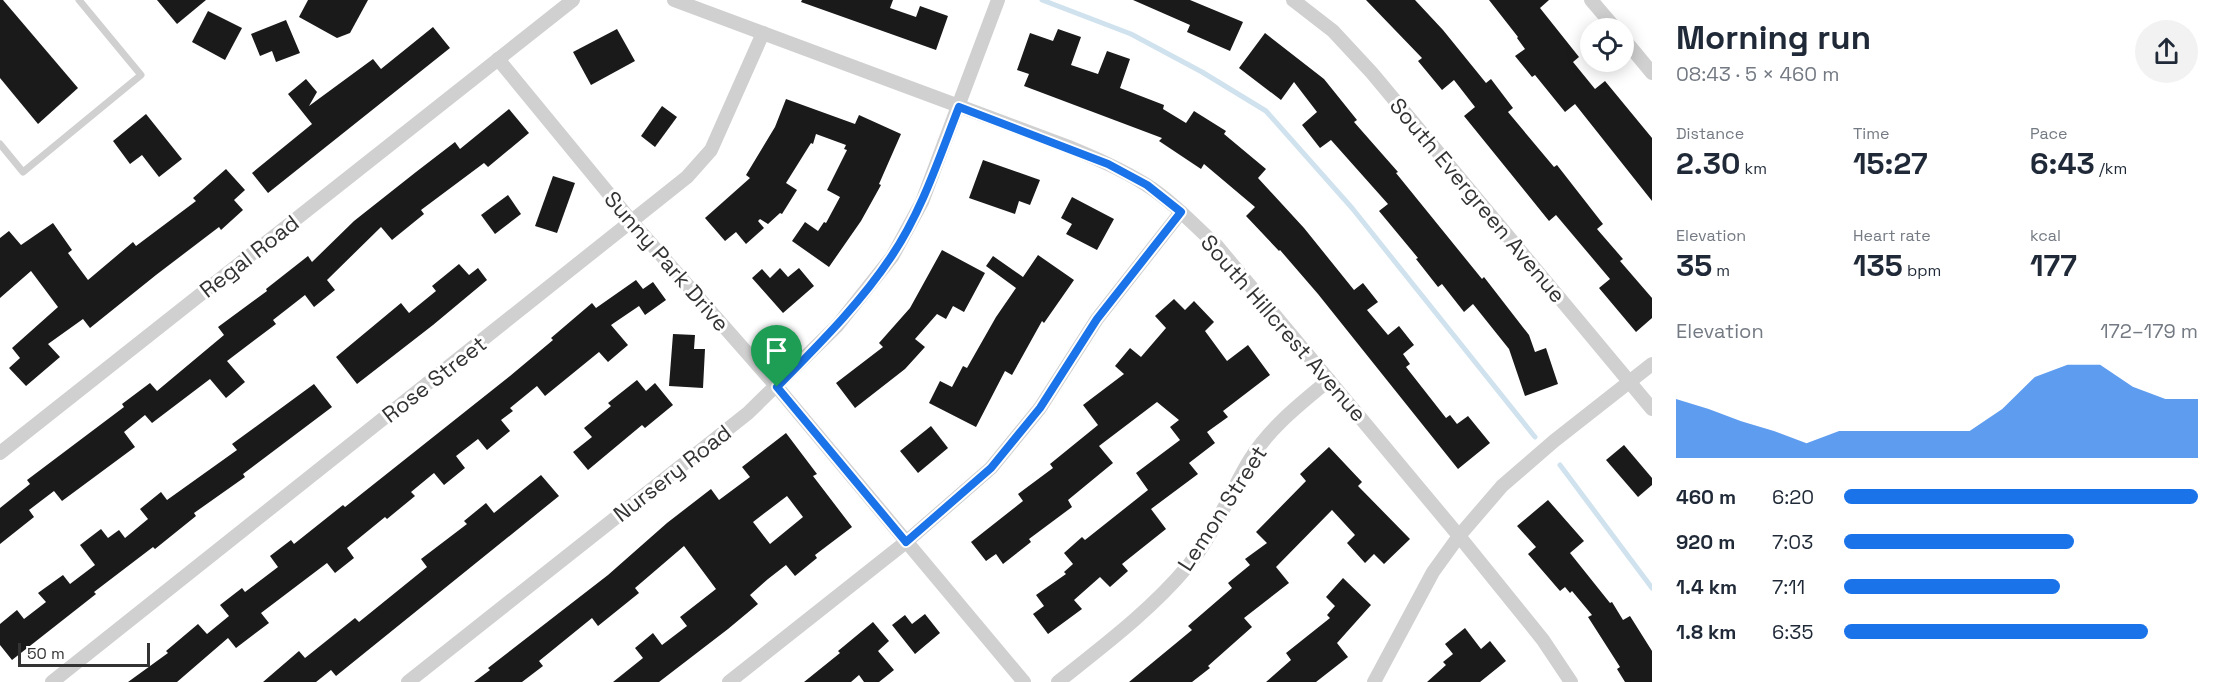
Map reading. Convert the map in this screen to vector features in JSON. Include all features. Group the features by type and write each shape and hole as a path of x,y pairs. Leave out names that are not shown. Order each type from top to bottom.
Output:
{"street":[{"path":"498,59 573,0"},
{"name":"South Hillcrest Avenue","path":"674,0 1108,164 1147,185 1181,212 1217,246 1459,536 1543,640 1571,682"},
{"name":"Nursery Road","path":"408,682 739,420 777,387 837,326 892,257 922,202 998,0"},
{"name":"South Evergreen Avenue","path":"1293,0 1333,32 1372,73 1652,409"},
{"path":"1591,0 1606,18"},
{"name":"Rose Street","path":"52,682 687,177 711,150 764,33"},
{"path":"1634,51 1652,73"},
{"name":"Sunny Park Drive","path":"498,59 632,222 777,387 1024,682"},
{"name":"Regal Road","path":"0,453 498,59"},
{"path":"729,682 906,542 991,468 1040,408 1097,319 1181,212"},
{"path":"1374,682 1433,572 1459,536 1502,486 1554,441 1652,364"},
{"name":"Lemon Street","path":"1058,682 1138,617 1188,566 1226,507 1250,459 1287,415 1329,380"}],"lane":[{"path":"0,144 23,172 141,75 79,0"}],"building":[{"path":"0,0 3,0 78,88 38,124 0,78"},
{"path":"157,0 206,0 177,24"},
{"path":"308,0 368,0 350,33 337,38 299,17"},
{"path":"802,0 893,0 890,8 916,17 920,6 948,16 936,50 801,2"},
{"path":"1133,0 1190,0 1243,22 1230,51 1187,32 1190,25"},
{"path":"1366,0 1415,0 1486,83 1491,79 1513,108 1508,112 1554,167 1557,165 1603,224 1597,229 1623,259 1620,261 1652,298 1652,318 1636,332 1599,288 1610,279 1556,215 1549,221 1464,116 1475,107 1454,80 1442,90 1418,61 1422,58"},
{"path":"1489,0 1549,0 1540,8 1579,57 1573,62 1580,72 1595,89 1605,81 1652,138 1652,201 1575,104 1565,112 1535,75 1532,77 1515,56 1525,49"},
{"path":"208,11 242,28 225,60 192,42"},
{"path":"286,20 300,53 276,62 272,51 260,56 251,34"},
{"path":"433,27 450,48 268,193 252,173 312,124 288,94 306,79 317,92 309,106 373,59 381,69"},
{"path":"617,29 635,61 591,85 573,52"},
{"path":"1058,29 1081,37 1071,65 1098,74 1107,51 1130,59 1120,88 1164,105 1163,109 1186,123 1194,111 1226,131 1224,134 1266,169 1258,178 1304,228 1354,290 1363,283 1378,302 1367,310 1388,335 1399,326 1414,345 1403,354 1410,364 1406,367 1446,418 1450,415 1457,424 1468,416 1490,443 1458,469 1318,294 1280,250 1246,216 1255,207 1204,164 1201,169 1159,141 1162,138 1024,86 1029,74 1017,70 1030,33 1053,41"},
{"path":"1265,33 1324,79 1357,120 1354,122 1398,172 1396,173 1482,279 1484,277 1529,335 1535,352 1546,348 1558,384 1525,396 1509,349 1473,304 1464,312 1442,284 1438,287 1416,259 1418,258 1379,211 1388,204 1331,140 1320,148 1302,125 1317,112 1294,82 1281,100 1239,68"},
{"path":"786,99 855,124 859,115 901,134 879,184 881,185 861,221 829,267 792,241 805,222 818,231 824,222 826,223 840,197 827,190 847,150 844,149 846,145 816,134 813,144 811,143 786,183 797,190 782,214 780,213 768,224 760,219 758,221 764,228 746,244 736,232 725,241 705,218 750,178 746,175 775,127"},
{"path":"662,106 677,117 655,147 641,136"},
{"path":"509,109 529,133 488,167 484,163 421,210 424,214 392,240 381,227 327,280 335,290 314,307 305,295 273,320 276,324 227,361 245,382 226,398 210,379 152,423 145,415 124,432 135,447 62,501 54,491 29,510 34,517 0,544 0,508 30,484 27,480 124,407 122,404 150,383 157,391 224,335 218,327 267,291 266,289 308,256 312,262 354,221 455,142 460,149"},
{"path":"146,114 182,159 159,177 142,155 130,164 113,141"},
{"path":"983,160 1040,180 1030,205 1019,201 1015,214 969,198"},
{"path":"226,169 245,190 234,200 243,210 221,230 219,227 90,328 83,319 48,344 60,357 26,386 9,368 20,358 12,348 58,307 31,271 0,298 0,238 9,231 21,245 53,223 72,250 68,253 88,280 133,242 136,246 196,201 193,198"},
{"path":"553,176 575,183 557,233 535,226"},
{"path":"508,195 521,214 495,234 481,215"},
{"path":"1072,197 1114,219 1097,250 1066,234 1072,224 1061,218"},
{"path":"942,250 985,273 964,312 953,306 946,319 937,314 915,339 925,347 905,369 855,408 836,383 883,347 879,343 910,308"},
{"path":"1038,255 1074,280 1044,323 1042,321 1012,375 1005,371 976,427 929,403 940,381 952,387 963,366 967,368 996,317 1016,288 986,266 993,256 1023,277"},
{"path":"459,264 469,275 478,268 487,280 357,384 336,357 401,303 409,313 436,291 432,286"},
{"path":"780,268 788,277 799,268 814,286 783,313 752,278 762,269 770,278"},
{"path":"636,280 643,289 653,282 666,300 645,315 639,306 611,325 628,345 608,362 599,352 545,396 537,386 510,408 513,411 501,420 510,431 487,450 478,439 456,456 465,468 444,485 434,473 411,492 415,496 347,548 354,558 335,573 327,563 261,613 269,623 236,648 228,638 177,682 128,682 168,653 166,651 198,624 207,634 229,616 220,605 242,588 245,592 278,567 270,556 291,540 294,544 343,505 345,507 510,376 592,303 596,308"},
{"path":"1174,299 1185,310 1194,301 1214,322 1205,331 1227,361 1248,345 1270,375 1223,411 1228,417 1207,432 1215,443 1189,463 1198,474 1151,509 1166,529 1122,564 1128,571 1110,587 1100,577 1074,600 1082,609 1048,634 1033,614 1044,606 1036,595 1066,574 1064,572 1073,564 1064,553 1082,537 1085,540 1148,490 1136,473 1180,440 1170,427 1179,420 1157,402 1099,446 1113,463 1068,500 1072,507 1029,539 1031,542 1003,564 996,554 986,561 971,542 1023,501 1018,494 1053,468 1050,464 1098,425 1083,405 1124,374 1115,366 1130,348 1141,357 1166,328 1155,316"},
{"path":"673,334 695,335 694,349 705,349 703,388 669,386"},
{"path":"637,380 646,391 655,383 673,405 645,428 642,425 588,470 573,452 592,437 584,428 611,406 608,403"},
{"path":"314,384 332,407 243,474 245,477 194,513 196,516 155,549 153,547 94,592 96,594 12,660 0,645 0,624 17,610 24,619 46,602 38,593 63,575 70,584 95,565 80,545 101,529 108,538 119,530 125,538 148,519 140,509 161,492 167,500 237,450 232,444"},
{"path":"931,426 948,448 918,473 900,451"},
{"path":"786,433 817,474 813,476 852,527 815,555 817,558 795,576 786,565 768,579 750,595 758,604 659,682 613,682 643,658 635,648 653,633 662,645 687,626 680,617 716,589 684,546 635,588 639,593 598,626 592,618 539,661 543,666 522,682 474,682 490,670 488,668 608,575 667,523 711,489 719,500 750,477 742,467","holes":["787,496 803,517 770,544 753,522"]},
{"path":"1624,445 1652,478 1652,485 1638,497 1606,460"},
{"path":"1329,447 1362,482 1358,486 1410,539 1384,564 1374,554 1365,563 1347,543 1355,535 1332,510 1276,567 1289,583 1244,618 1252,627 1208,666 1210,668 1192,682 1129,682 1192,630 1188,626 1232,588 1228,583 1250,565 1245,559 1267,543 1256,532 1306,481 1300,474"},
{"path":"541,475 559,496 336,676 331,670 316,682 263,682 299,651 305,658 355,618 359,622 427,567 421,559 467,524 464,521 486,503 494,513"},
{"path":"1548,500 1584,541 1570,553 1610,603 1612,602 1623,620 1630,616 1652,651 1652,682 1625,682 1617,669 1620,667 1588,617 1592,615 1572,591 1570,593 1565,587 1560,591 1528,554 1536,547 1517,526"},
{"path":"1343,578 1371,605 1337,643 1348,657 1316,682 1266,682 1291,660 1286,653 1330,618 1327,615 1335,606 1326,597"},
{"path":"925,614 940,633 915,654 892,625 905,615 912,624"},
{"path":"873,622 889,641 878,651 894,670 879,682 864,682 859,675 851,682 804,682 840,653 838,651"},
{"path":"1465,628 1481,649 1490,641 1506,661 1480,682 1427,682 1446,665 1443,662 1453,654 1445,644"}],"waterway":[{"path":"1042,0 1131,34 1202,72 1266,111 1352,208 1535,437"},
{"path":"1560,465 1652,588"}],"route":[{"path":"959,107 1069,147 1108,164 1147,185 1181,212 1097,319 1040,408 991,468 906,542 777,387 837,326 892,257 922,202 959,107"}]}
